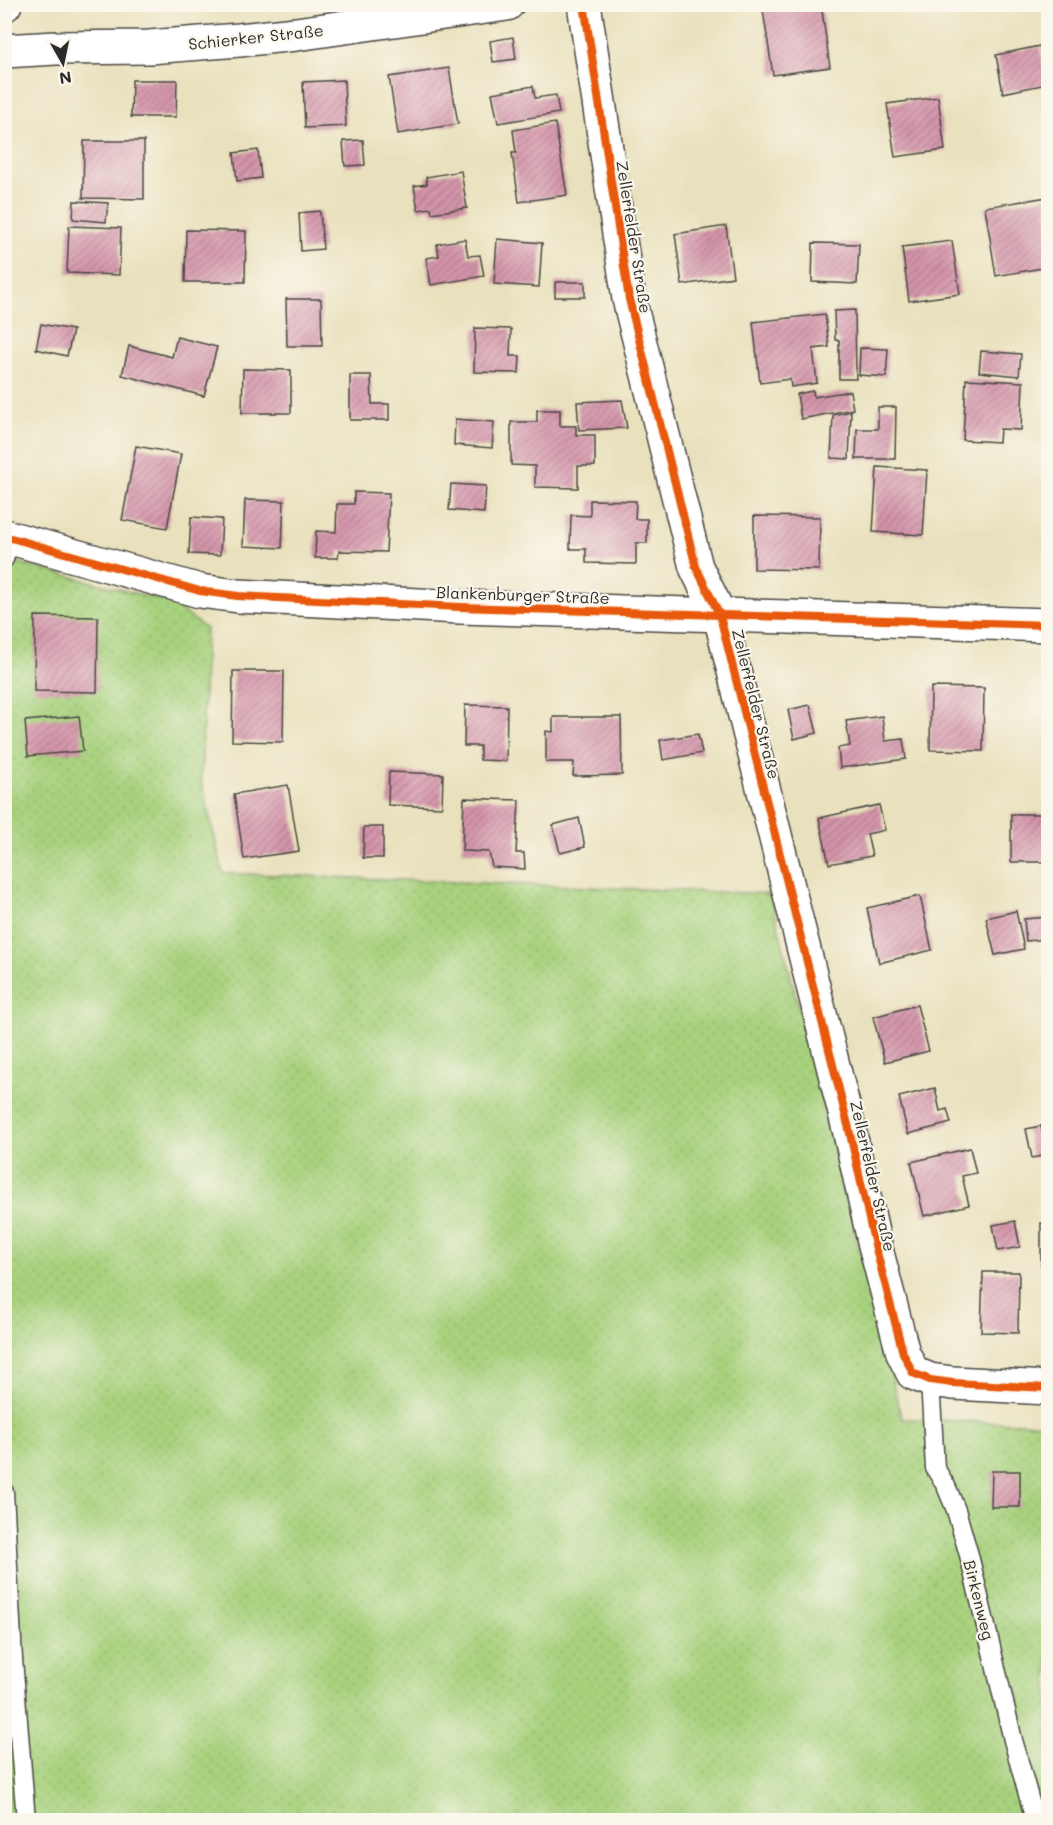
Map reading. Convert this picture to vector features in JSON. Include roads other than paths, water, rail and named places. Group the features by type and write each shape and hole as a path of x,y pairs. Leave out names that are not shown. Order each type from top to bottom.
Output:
{"street":[{"name":"Schierker Straße","path":"4,51 149,47 239,40 507,4"},
{"name":"Zellerfelder Straße","path":"584,4 629,299 696,567 720,616 903,1353 922,1376"},
{"name":"Blankenburger Straße","path":"7,544 200,591 238,596 720,616 1048,625"},
{"path":"922,1376 953,1383 1048,1388"}],"lane":[{"name":"Birkenweg","path":"922,1376 935,1468 956,1510 969,1555 1013,1740 1035,1821"},
{"path":"4,1492 13,1659 26,1821"}]}
